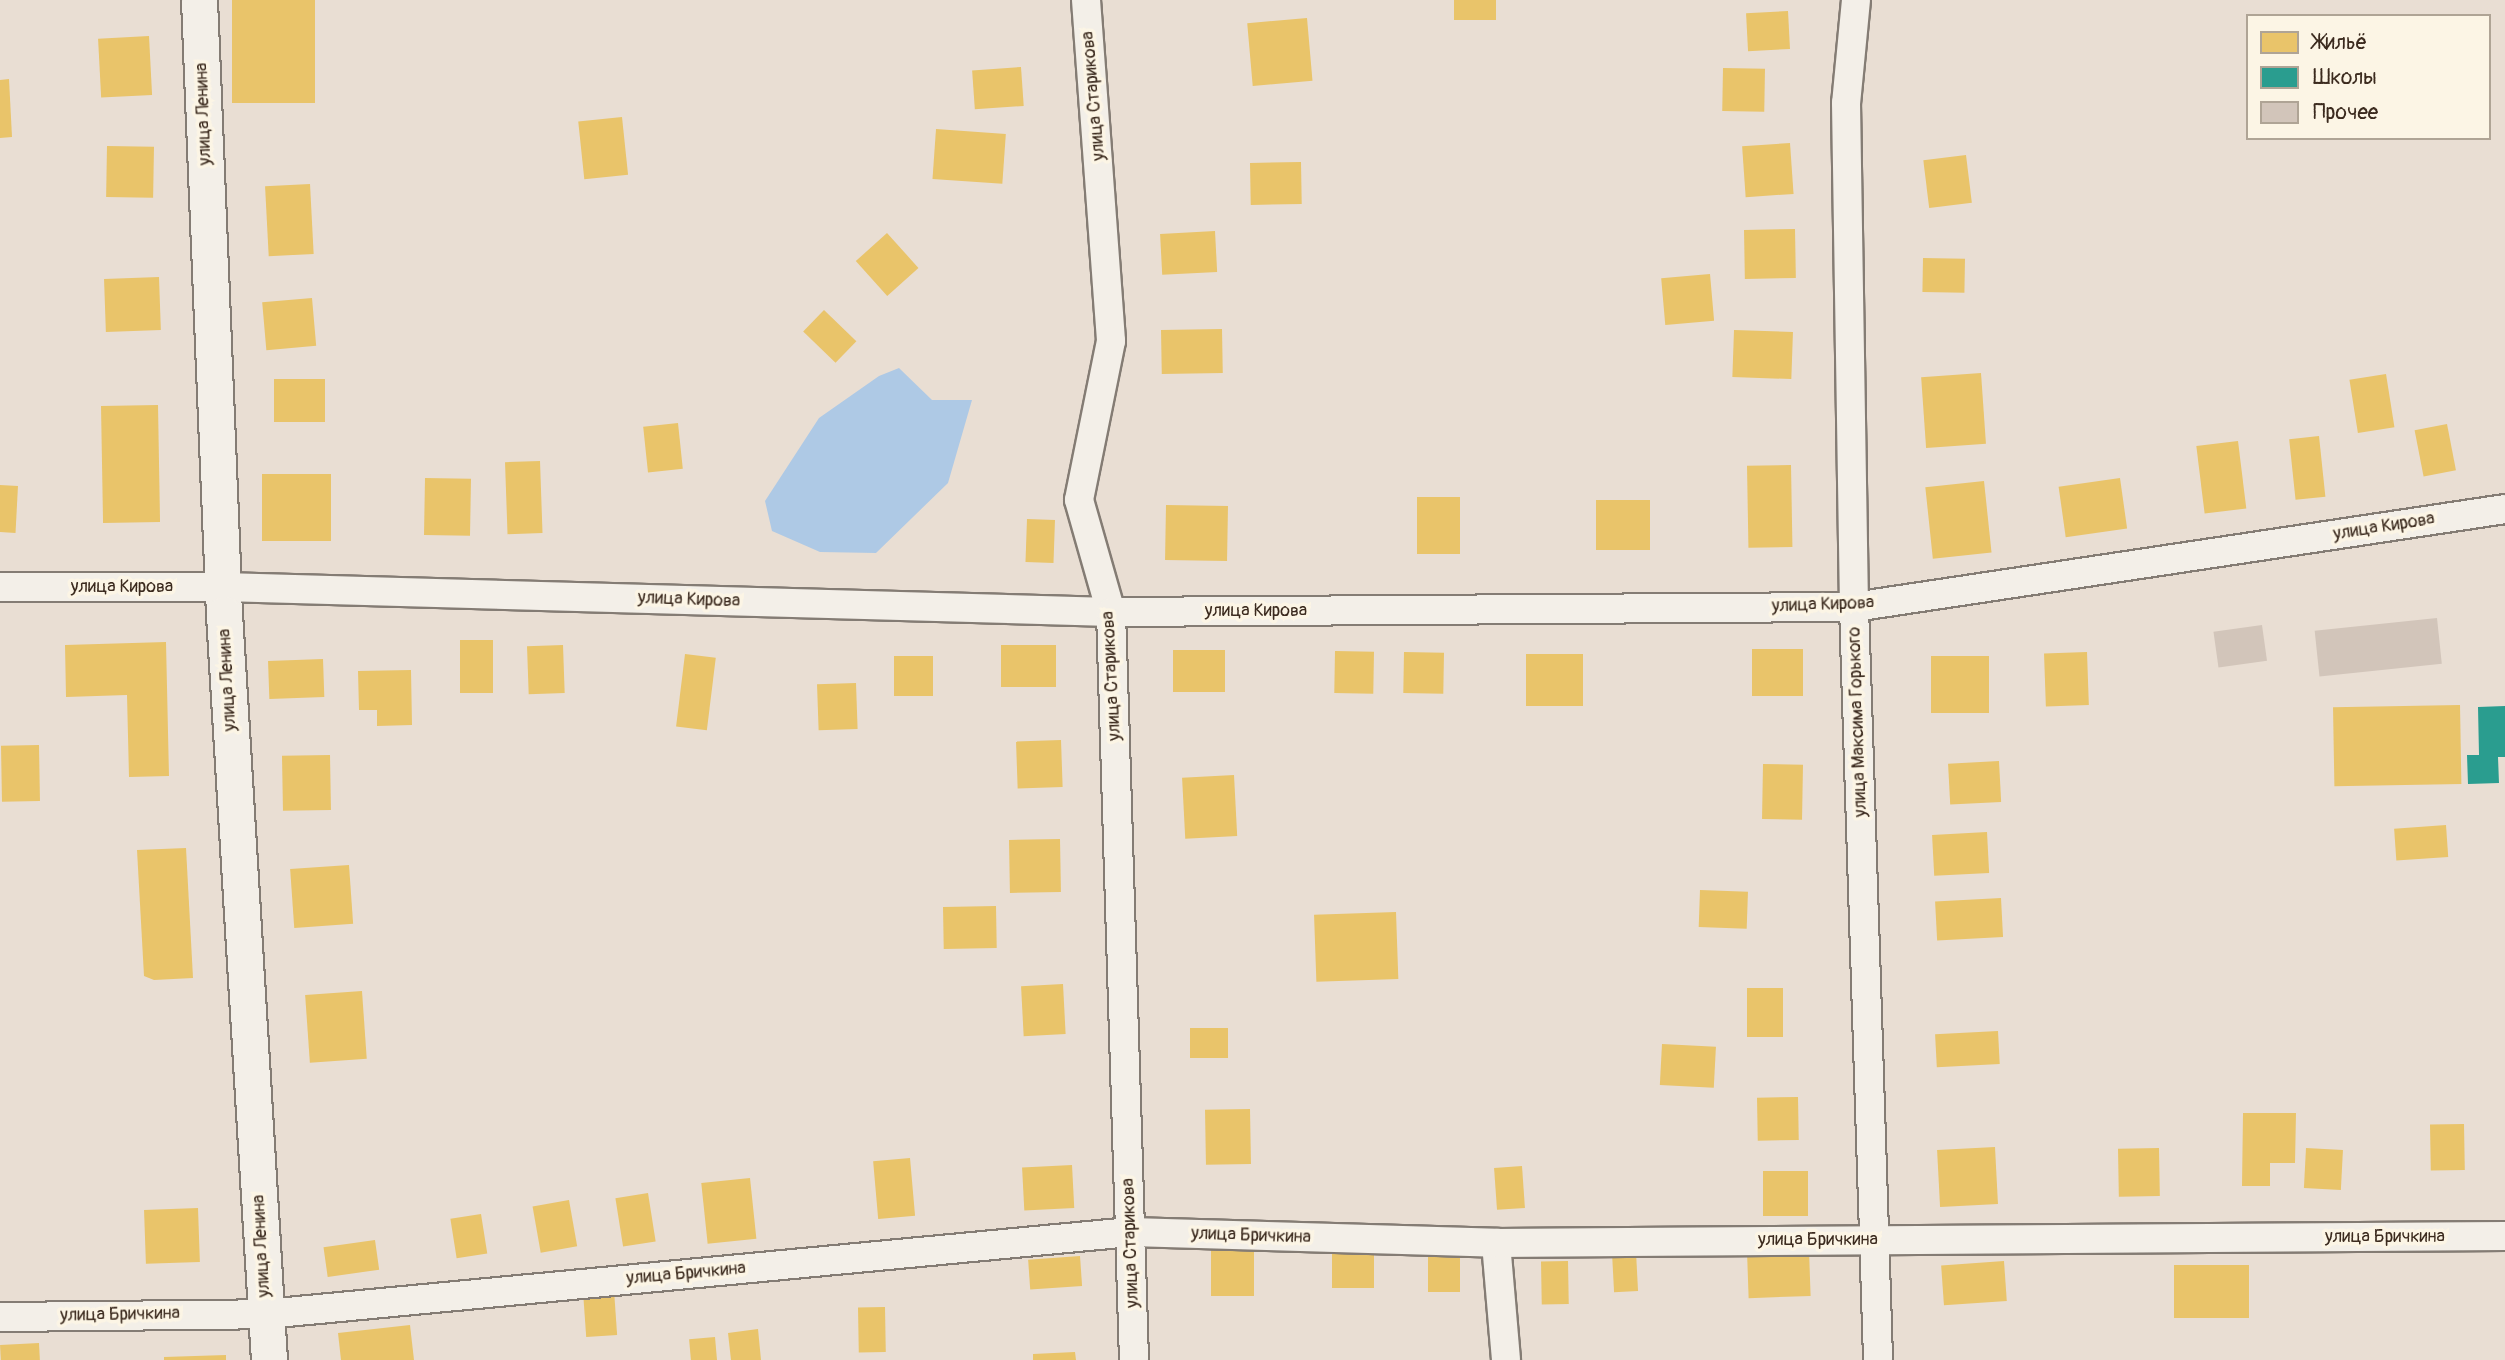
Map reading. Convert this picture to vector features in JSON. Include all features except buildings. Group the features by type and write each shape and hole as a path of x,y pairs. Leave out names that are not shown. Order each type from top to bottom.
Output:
{"street":[{"name":"улица Ленина","path":"199,0 223,587 269,1360"},
{"name":"улица Старикова","path":"1086,0 1111,341 1079,500 1111,612 1134,1360"},
{"name":"улица Максима Горького","path":"1856,0 1846,103 1854,607 1878,1360"},
{"name":"улица Кирова","path":"0,587 223,587 1111,612 1854,607 2505,509"},
{"name":"улица Бричкина","path":"0,1317 266,1314 1131,1233 1496,1243 2505,1236"},
{"path":"1496,1243 1506,1360"}],"water":[{"path":"899,368 932,400 972,400 948,483 876,553 820,552 772,531 765,501 819,418 879,376"}]}
